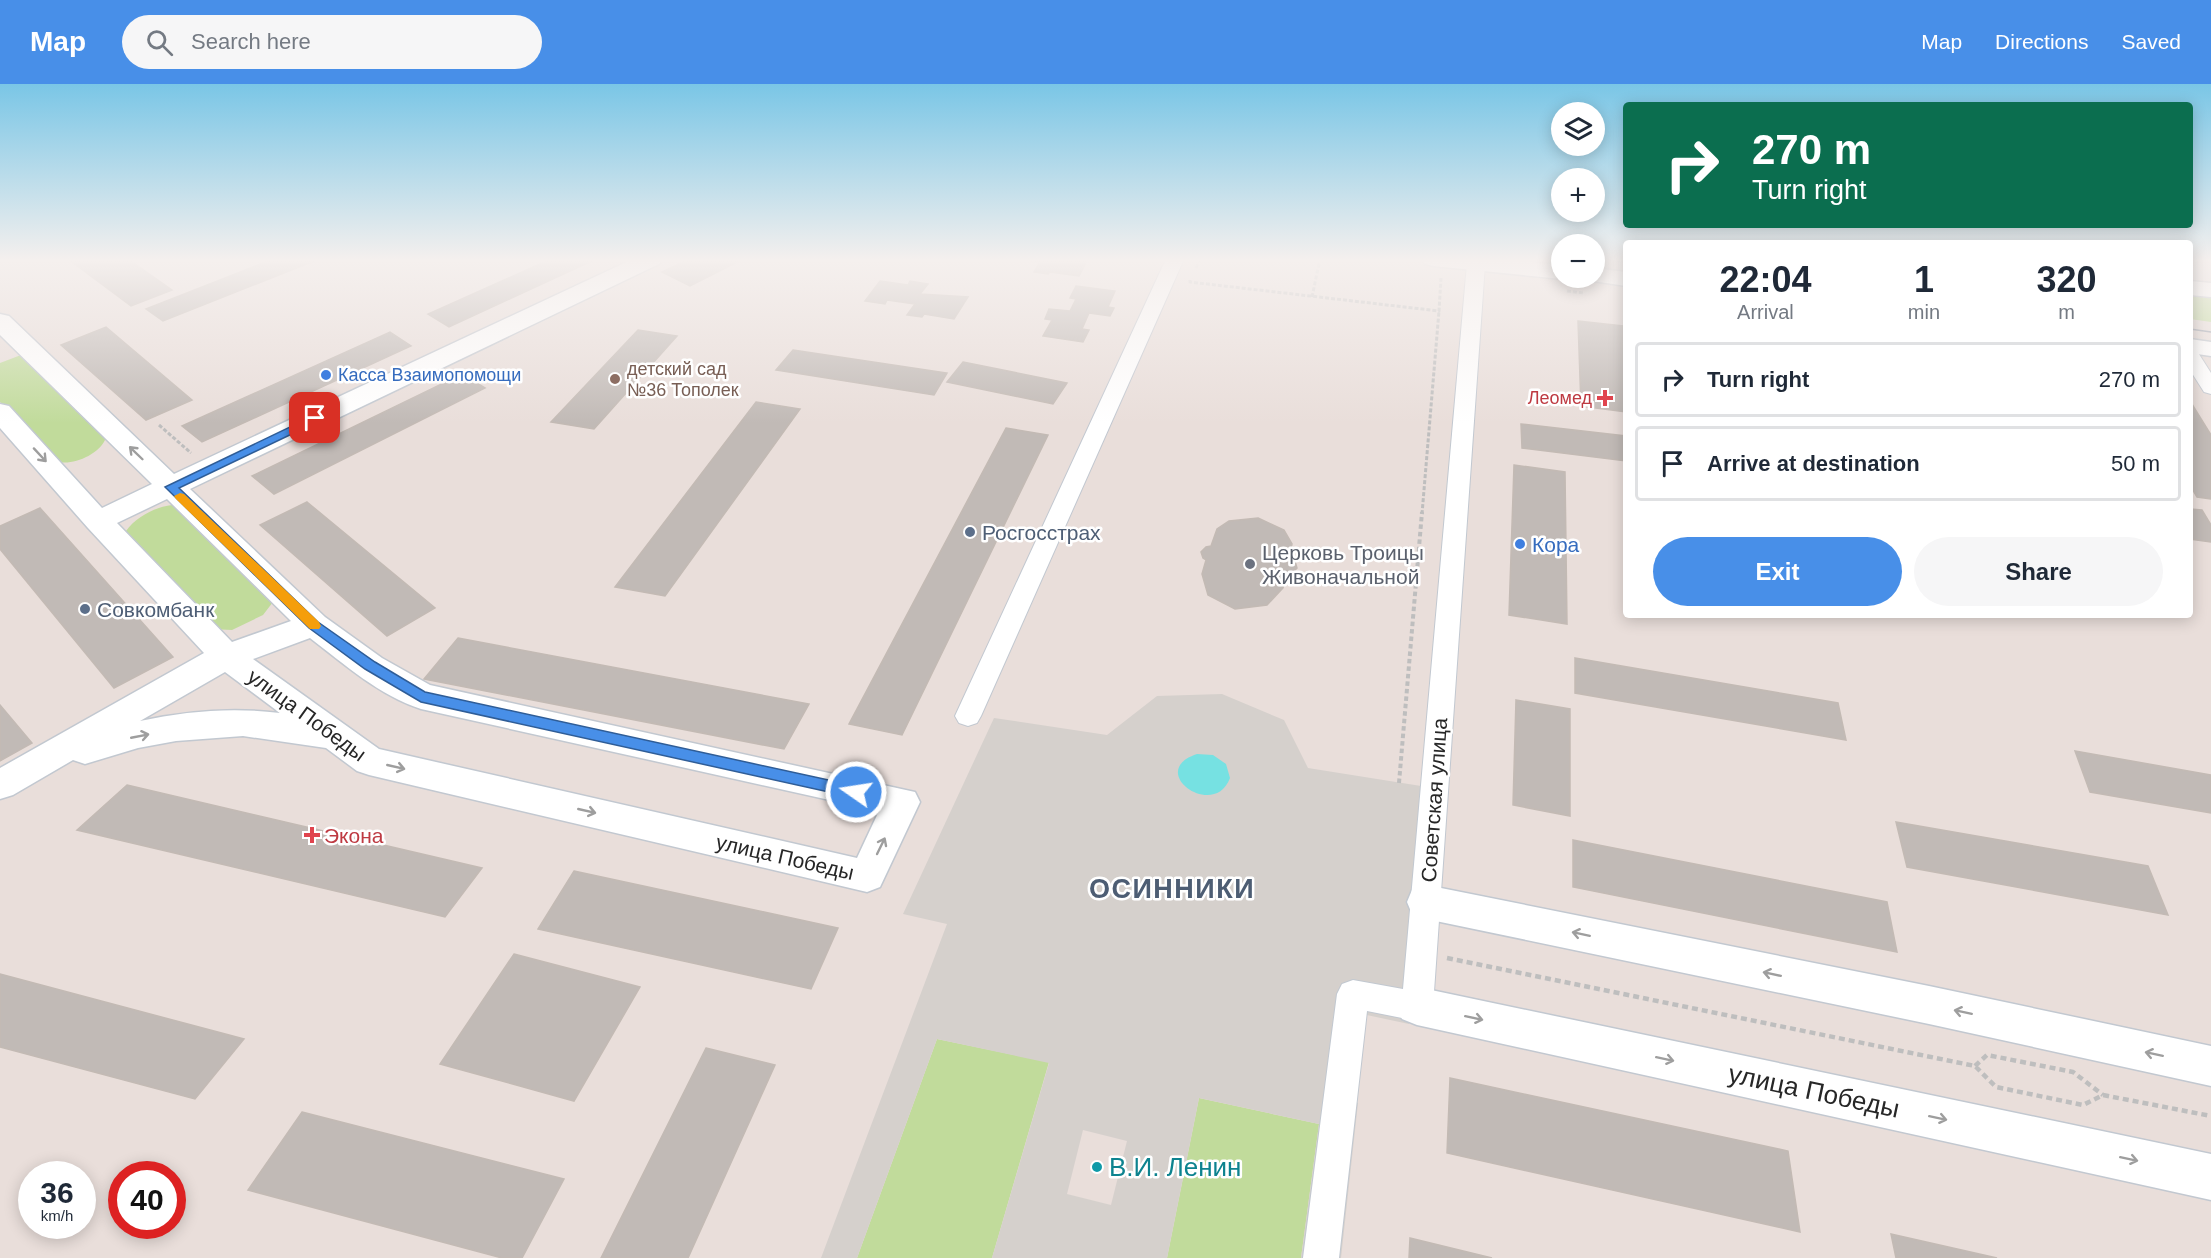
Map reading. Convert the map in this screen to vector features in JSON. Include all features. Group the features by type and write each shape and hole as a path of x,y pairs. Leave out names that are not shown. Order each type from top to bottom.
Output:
{"street":[{"path":"98,521 536,314"},
{"path":"968,716 1150,314"},
{"name":"Советская улица","path":"1417,1006 1472,314"},
{"name":"улица Победы","path":"0,321 314,625 370,666 421,696 902,802 867,876 369,761 226,656 98,521 0,412"},
{"path":"2193,346 2211,349"},
{"path":"2193,361 2211,388"},
{"path":"12,778 226,656 314,625"},
{"path":"12,778 109,742 190,727 230,723 267,725 332,736"},
{"path":"1426,902 1929,1005 2211,1066"},
{"path":"1321,1258 1353,994 1417,1006"},
{"name":"улица Победы","path":"1417,1006 2211,1177"}],"path":[{"path":"1399,783 1439,314"},
{"path":"1421,953 1975,1066 1996,1087 2083,1105 2103,1095"},
{"path":"1975,1066 1987,1055 2073,1072 2103,1095 2211,1116"}],"green space":[{"path":"2193,314 2211,314 2211,322 2193,319"},
{"path":"21,355 103,431 105,440 90,455 76,461 55,461 0,402 0,363"},
{"path":"172,505 180,506 273,602 263,615 232,630 211,629 126,531 146,514"},
{"path":"937,1039 1049,1062 992,1258 857,1258"},
{"path":"1199,1098 1319,1124 1301,1258 1167,1258"}],"shaded area":[{"path":"1222,694 1284,720 1308,768 1421,786 1404,1003 1409,1024 1362,1014 1352,1101 1358,1103 1341,1258 1301,1258 1319,1124 1199,1098 1167,1258 992,1258 1049,1063 937,1039 857,1258 821,1258 947,924 903,914 994,718 1107,735 1157,696","holes":["1083,1130 1127,1141 1111,1205 1067,1194"]}],"water":[{"path":"1197,754 1213,755 1226,764 1230,778 1222,790 1211,795 1199,794 1180,780 1178,771 1183,762"}],"building":[{"path":"153,314 181,314 163,321"},
{"path":"428,314 478,314 449,327"},
{"path":"908,314 957,314 954,319 924,314 922,317"},
{"path":"1047,314 1089,314 1082,329 1089,330 1083,342 1043,336 1052,320 1045,319"},
{"path":"1578,321 1623,326 1623,412 1581,406"},
{"path":"106,327 192,400 146,420 61,345"},
{"name":"детский сад №36 Тополек","path":"638,330 677,336 594,429 551,422"},
{"path":"390,332 411,346 202,442 182,426"},
{"path":"793,350 947,373 934,395 776,370"},
{"path":"963,362 1067,383 1053,404 947,382"},
{"path":"462,374 485,388 274,494 252,476"},
{"path":"756,402 800,409 665,596 615,587"},
{"path":"2193,406 2211,435 2211,499 2197,497 2193,490"},
{"path":"1521,424 1623,436 1623,461 1522,448"},
{"path":"1006,428 1048,435 902,735 849,724"},
{"path":"1514,465 1565,472 1567,624 1509,615"},
{"path":"307,502 435,608 387,636 260,525"},
{"path":"40,508 173,657 114,688 0,549 0,526"},
{"path":"2193,509 2202,510 2211,525 2211,542 2193,539"},
{"name":"Церковь Троицы Живоначальной","path":"1258,518 1284,530 1292,544 1289,559 1295,561 1297,568 1292,573 1286,574 1283,588 1267,605 1235,609 1208,595 1202,574 1206,560 1201,552 1211,546 1217,529 1229,521"},
{"path":"458,638 809,704 784,749 424,679"},
{"path":"1575,658 1838,703 1846,740 1575,693"},
{"path":"1516,700 1570,709 1570,816 1513,805"},
{"path":"0,705 32,743 0,761"},
{"path":"2075,751 2211,775 2211,813 2090,792"},
{"path":"127,785 482,868 445,917 77,830"},
{"path":"1896,822 2148,866 2168,915 1907,867"},
{"path":"1573,840 1887,902 1897,952 1573,887"},
{"path":"574,871 838,928 811,989 538,929"},
{"path":"514,954 640,987 574,1101 440,1064"},
{"path":"0,974 244,1039 195,1099 0,1047"},
{"path":"706,1048 775,1065 688,1258 601,1258"},
{"path":"1450,1078 1788,1151 1800,1232 1447,1153"},
{"path":"302,1112 564,1179 522,1258 502,1258 248,1190"},
{"path":"1891,1234 1997,1258 1896,1258"},
{"path":"1410,1238 1492,1258 1409,1258"}],"tram line":[{"path":"2193,329 2211,332"}],"slow traffic":[{"path":"180,496 315,626"}],"place":[{"name":"Касса Взаимопомощи","path":"326,375"},
{"name":"детский сад №36 Тополек","path":"615,379"},
{"name":"Леомед","path":"1605,398"},
{"name":"Росгосстрах","path":"970,532"},
{"name":"Кора","path":"1520,544"},
{"name":"Церковь Троицы Живоначальной","path":"1250,564"},
{"name":"Совкомбанк","path":"85,609"},
{"name":"Экона","path":"312,835"},
{"name":"В.И. Ленин","path":"1097,1167"}],"district":[{"name":"ОСИННИКИ","path":"1172,889"}],"route":[{"path":"315,418 171,487 314,625 370,666 421,696 856,792"}]}
